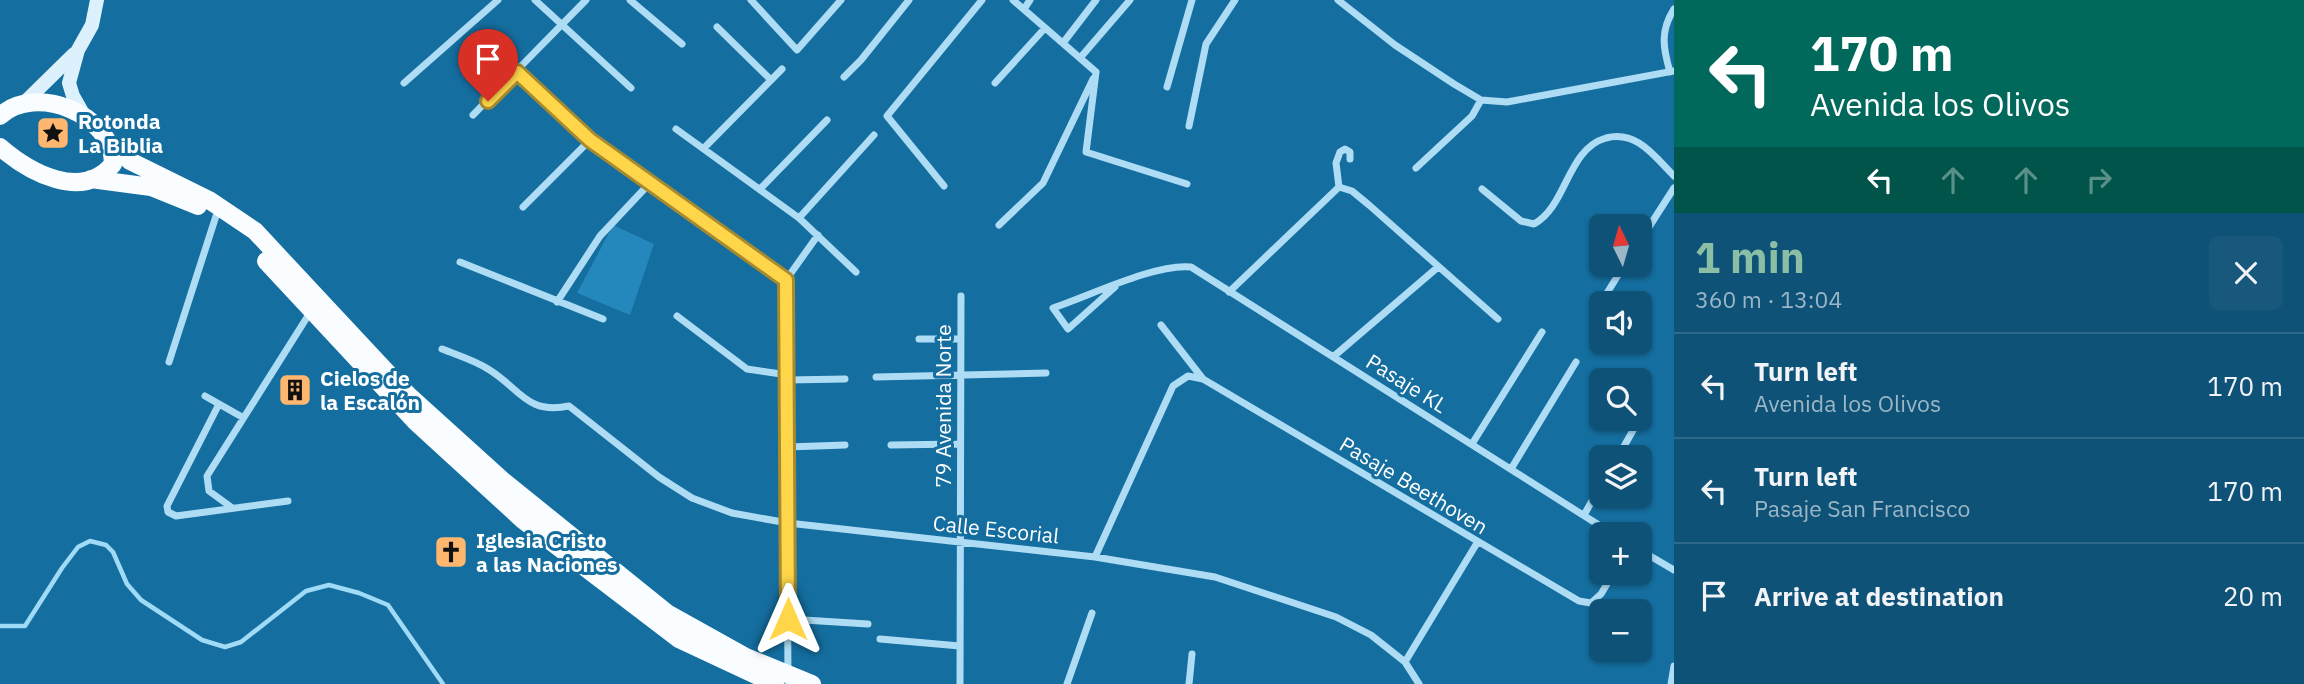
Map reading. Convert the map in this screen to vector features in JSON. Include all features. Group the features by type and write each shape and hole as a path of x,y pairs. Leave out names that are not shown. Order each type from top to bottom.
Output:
{"main road":[{"path":"0,116 13,105 38,102 68,108 99,129 109,143 134,164 195,192 246,224 408,395 523,498 667,613 784,681"},
{"path":"91,179 105,173 113,164 109,143"},
{"path":"0,146 20,165 45,177 70,181 91,179 150,187 188,201 216,216 242,235 416,422 523,520 679,639 784,681 812,684"}],"street":[{"path":"86,118 69,83 78,50 92,25 97,0"},
{"path":"404,83 498,0"},
{"path":"535,0 631,88"},
{"path":"473,116 586,0"},
{"path":"630,0 682,44"},
{"path":"751,0 797,50 841,0"},
{"path":"844,77 909,0"},
{"path":"944,186 887,116 982,0"},
{"path":"1013,0 1096,72"},
{"path":"1024,9 1030,0"},
{"path":"1063,43 1096,0"},
{"path":"1080,58 1130,0"},
{"path":"1167,87 1192,0"},
{"path":"1189,126 1206,44 1235,0"},
{"path":"1338,0 1395,45 1481,100 1507,102 1672,71 1662,44 1666,22 1674,9"},
{"path":"716,27 771,80"},
{"path":"995,83 1045,28"},
{"path":"13,105 78,50"},
{"path":"704,148 782,69"},
{"path":"517,72 590,140 786,280"},
{"path":"1096,72 1086,152 1187,184"},
{"path":"999,225 1043,183 1096,72"},
{"path":"1416,168 1472,116 1481,100"},
{"path":"761,188 827,120"},
{"path":"676,129 799,218 856,272"},
{"path":"799,218 874,135"},
{"path":"1482,189 1521,221 1534,224 1545,218 1586,150 1608,137 1626,136 1638,141 1674,176"},
{"path":"523,207 590,140"},
{"path":"1339,187 1336,163 1340,152 1345,149 1349,152 1350,159"},
{"path":"557,302 600,236 649,184"},
{"path":"1339,187 1361,198 1498,319"},
{"path":"1229,292 1339,187"},
{"path":"1652,222 1674,188"},
{"path":"169,362 216,216"},
{"path":"784,681 788,619 786,280 818,235"},
{"path":"460,262 603,319"},
{"name":"Pasaje KL","path":"1115,287 1180,266 1191,267 1595,522"},
{"path":"1333,357 1438,267"},
{"path":"1115,287 1068,329 1054,308 1102,291 1115,287"},
{"name":"79 Avenida Norte","path":"960,684 961,296"},
{"path":"231,507 209,491 206,478 311,310"},
{"path":"677,316 747,369 788,377 845,379"},
{"path":"1161,326 1203,379"},
{"path":"1472,444 1542,332"},
{"path":"919,339 961,339"},
{"name":"Calle Escorial","path":"442,349 489,369 533,405 546,409 569,406 659,477 692,498 732,513 788,523 1095,557 1214,576 1336,617 1371,635 1405,662 1419,684"},
{"path":"1511,469 1576,362"},
{"path":"876,377 1046,373"},
{"name":"Pasaje Beethoven","path":"1095,557 1173,386 1188,376 1203,379 1579,601 1591,603 1606,585"},
{"path":"205,396 242,417"},
{"path":"219,404 167,506 168,512 176,516 288,501"},
{"path":"891,444 960,444"},
{"path":"788,447 845,445"},
{"path":"1584,515 1589,506"},
{"path":"1405,662 1477,543"},
{"path":"1652,557 1674,570"},
{"path":"1068,684 1092,613"},
{"path":"788,619 868,624"},
{"path":"880,639 960,646"},
{"path":"1189,684 1192,654"},
{"path":"1671,684 1674,666"}],"shaded area":[{"path":"613,225 654,244 630,315 577,293"}],"waterway":[{"path":"0,626 25,626 78,547 90,541 106,545 113,552 127,584 141,600 202,640 225,647 241,642 306,591 329,585 359,593 388,605 443,684"}],"place":[{"name":"Rotonda La Biblia","path":"53,133"},
{"name":"Cielos de la Escalón","path":"295,390"},
{"name":"Iglesia Cristo a las Naciones","path":"451,552"}],"route":[{"path":"488,101 517,72 590,140 786,280 788,619"}]}
